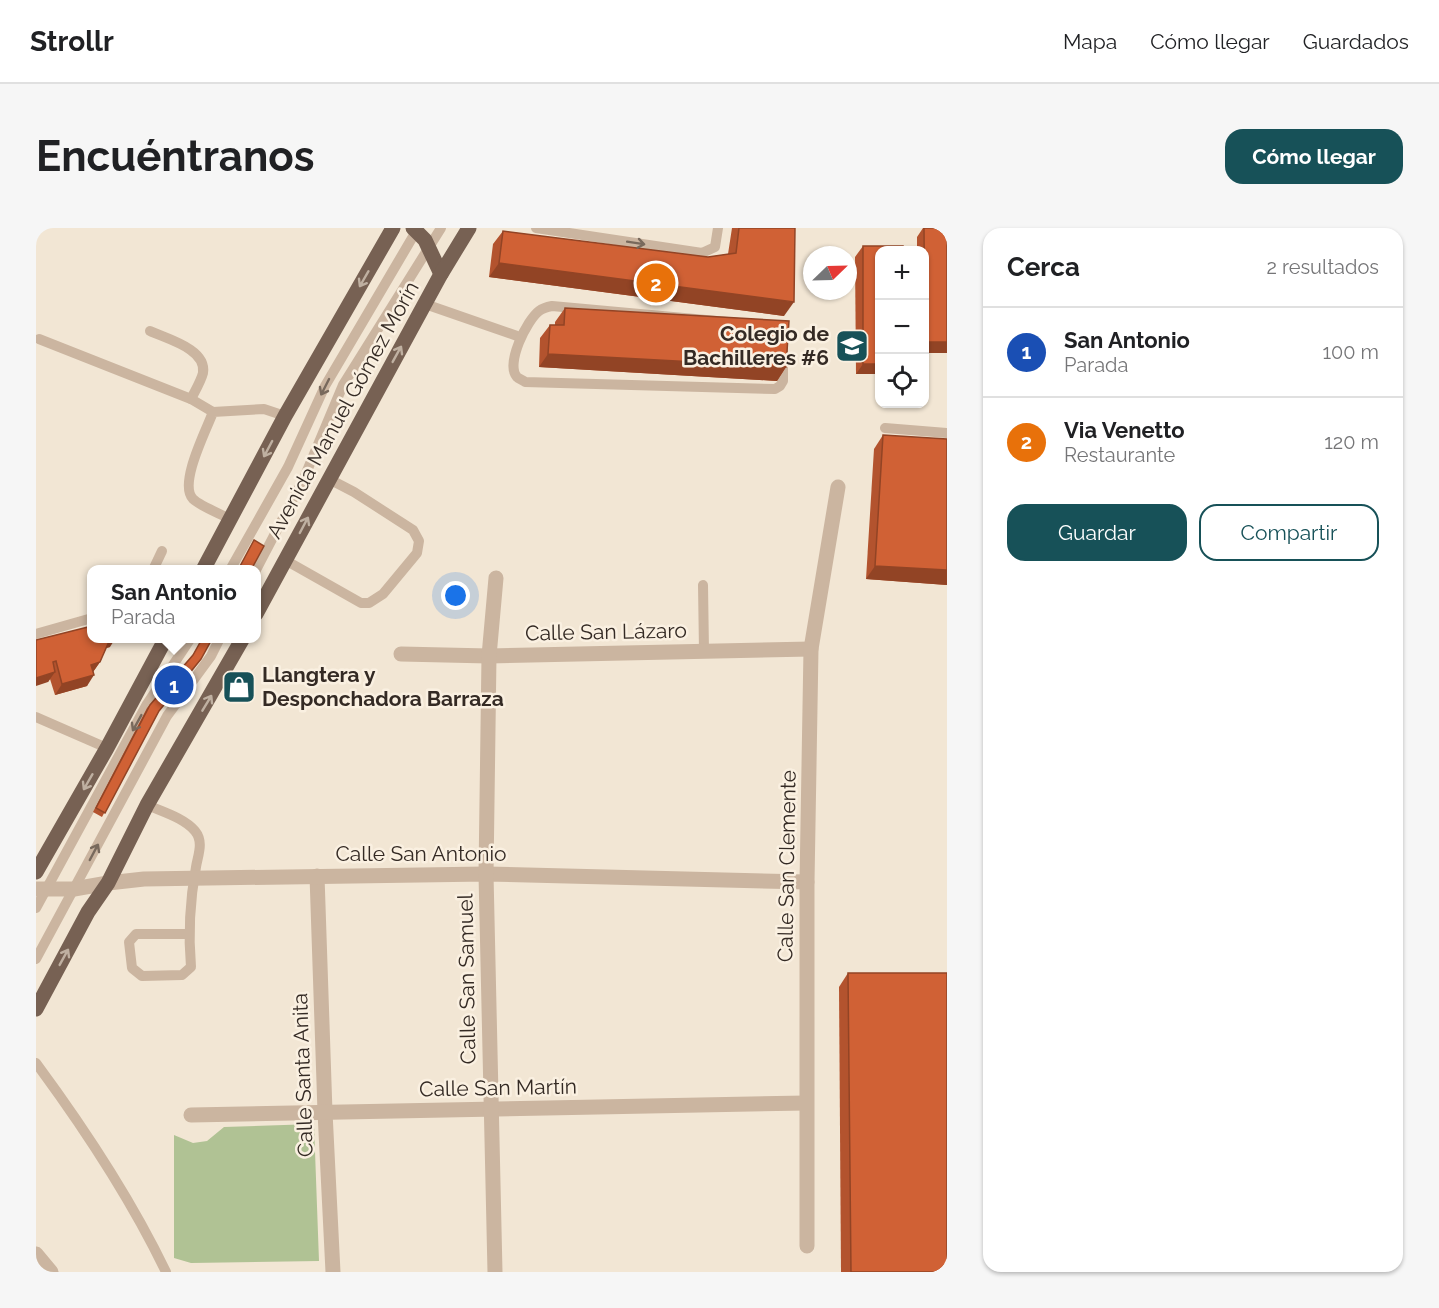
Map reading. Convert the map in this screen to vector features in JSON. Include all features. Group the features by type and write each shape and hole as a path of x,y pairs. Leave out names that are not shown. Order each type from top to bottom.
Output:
{"main road":[{"path":"206,565 285,416 393,228"},
{"name":"Avenida Manuel Gómez Morín","path":"261,605 441,274 469,228"},
{"path":"416,229 429,248 441,274"},
{"path":"36,872 164,643"},
{"path":"36,1009 88,912 108,883 147,805 241,643"}],"street":[{"name":"Calle San Clemente","path":"807,1246 807,882 812,649 838,488"},
{"name":"Calle San Samuel","path":"495,1272 486,874 489,656 496,578"},
{"name":"Calle San Lázaro","path":"401,654 489,656 812,649"},
{"name":"Calle San Antonio","path":"41,889 74,889 144,879 486,874 807,882"},
{"name":"Calle Santa Anita","path":"317,876 333,1272"},
{"name":"Calle San Martín","path":"191,1115 806,1103"},
{"path":"36,1254 51,1272"}],"lane":[{"path":"259,565 304,478 344,385 441,228"},
{"path":"536,228 702,253 714,247 718,228"},
{"path":"233,565 288,467 325,386 416,229"},
{"path":"425,304 520,337"},
{"path":"552,306 772,326 780,329 783,335 783,381 775,389 525,382 517,377 512,366 520,337 535,314 541,309 552,306"},
{"path":"150,332 195,351 203,373 191,399"},
{"path":"39,339 191,399 213,411 264,409 285,416"},
{"path":"213,411 188,477 188,489 193,499 230,519"},
{"path":"885,428 947,433"},
{"path":"285,560 361,603 369,603 383,594 417,553 419,541 413,530 354,492 329,479"},
{"path":"155,565 162,551"},
{"path":"704,585 704,651"},
{"path":"36,634 87,619"},
{"path":"36,908 41,889 147,704 188,643"},
{"path":"36,959 167,716 218,643"},
{"path":"36,717 107,748"},
{"path":"147,805 180,819 195,831 201,842 188,934 191,967 182,975 142,976 132,968 129,942 136,934 188,934"},
{"path":"36,1063 112,1176 148,1236 165,1272"}],"green space":[{"path":"314,1124 319,1261 191,1263 174,1258 174,1135 193,1143 207,1141 224,1127"}],"building":[{"path":"739,228 795,228 794,302 499,263 503,231 708,257 736,253"},
{"path":"924,228 947,228 947,342 929,342 929,246 924,246"},
{"path":"863,246 875,246 875,364 863,364"},
{"path":"565,308 789,321 786,367 548,354 550,325 564,325"},
{"path":"883,435 947,439 947,570 875,566"},
{"path":"254,540 264,546 254,565 241,565"},
{"path":"87,627 87,643 108,643 100,662 91,665 94,675 62,684 56,661 53,662 55,672 36,678 36,640"},
{"path":"200,643 210,643 201,659 159,711 105,813 96,808 150,705 193,655"},
{"path":"848,973 947,973 947,1272 851,1272"}],"place":[{"name":"Via Venetto","path":"656,283"},
{"name":"Colegio de Bachilleres #6","path":"852,346"},
{"name":"San Antonio","path":"174,685"},
{"name":"Llangtera y Desponchadora Barraza","path":"239,687"}]}
